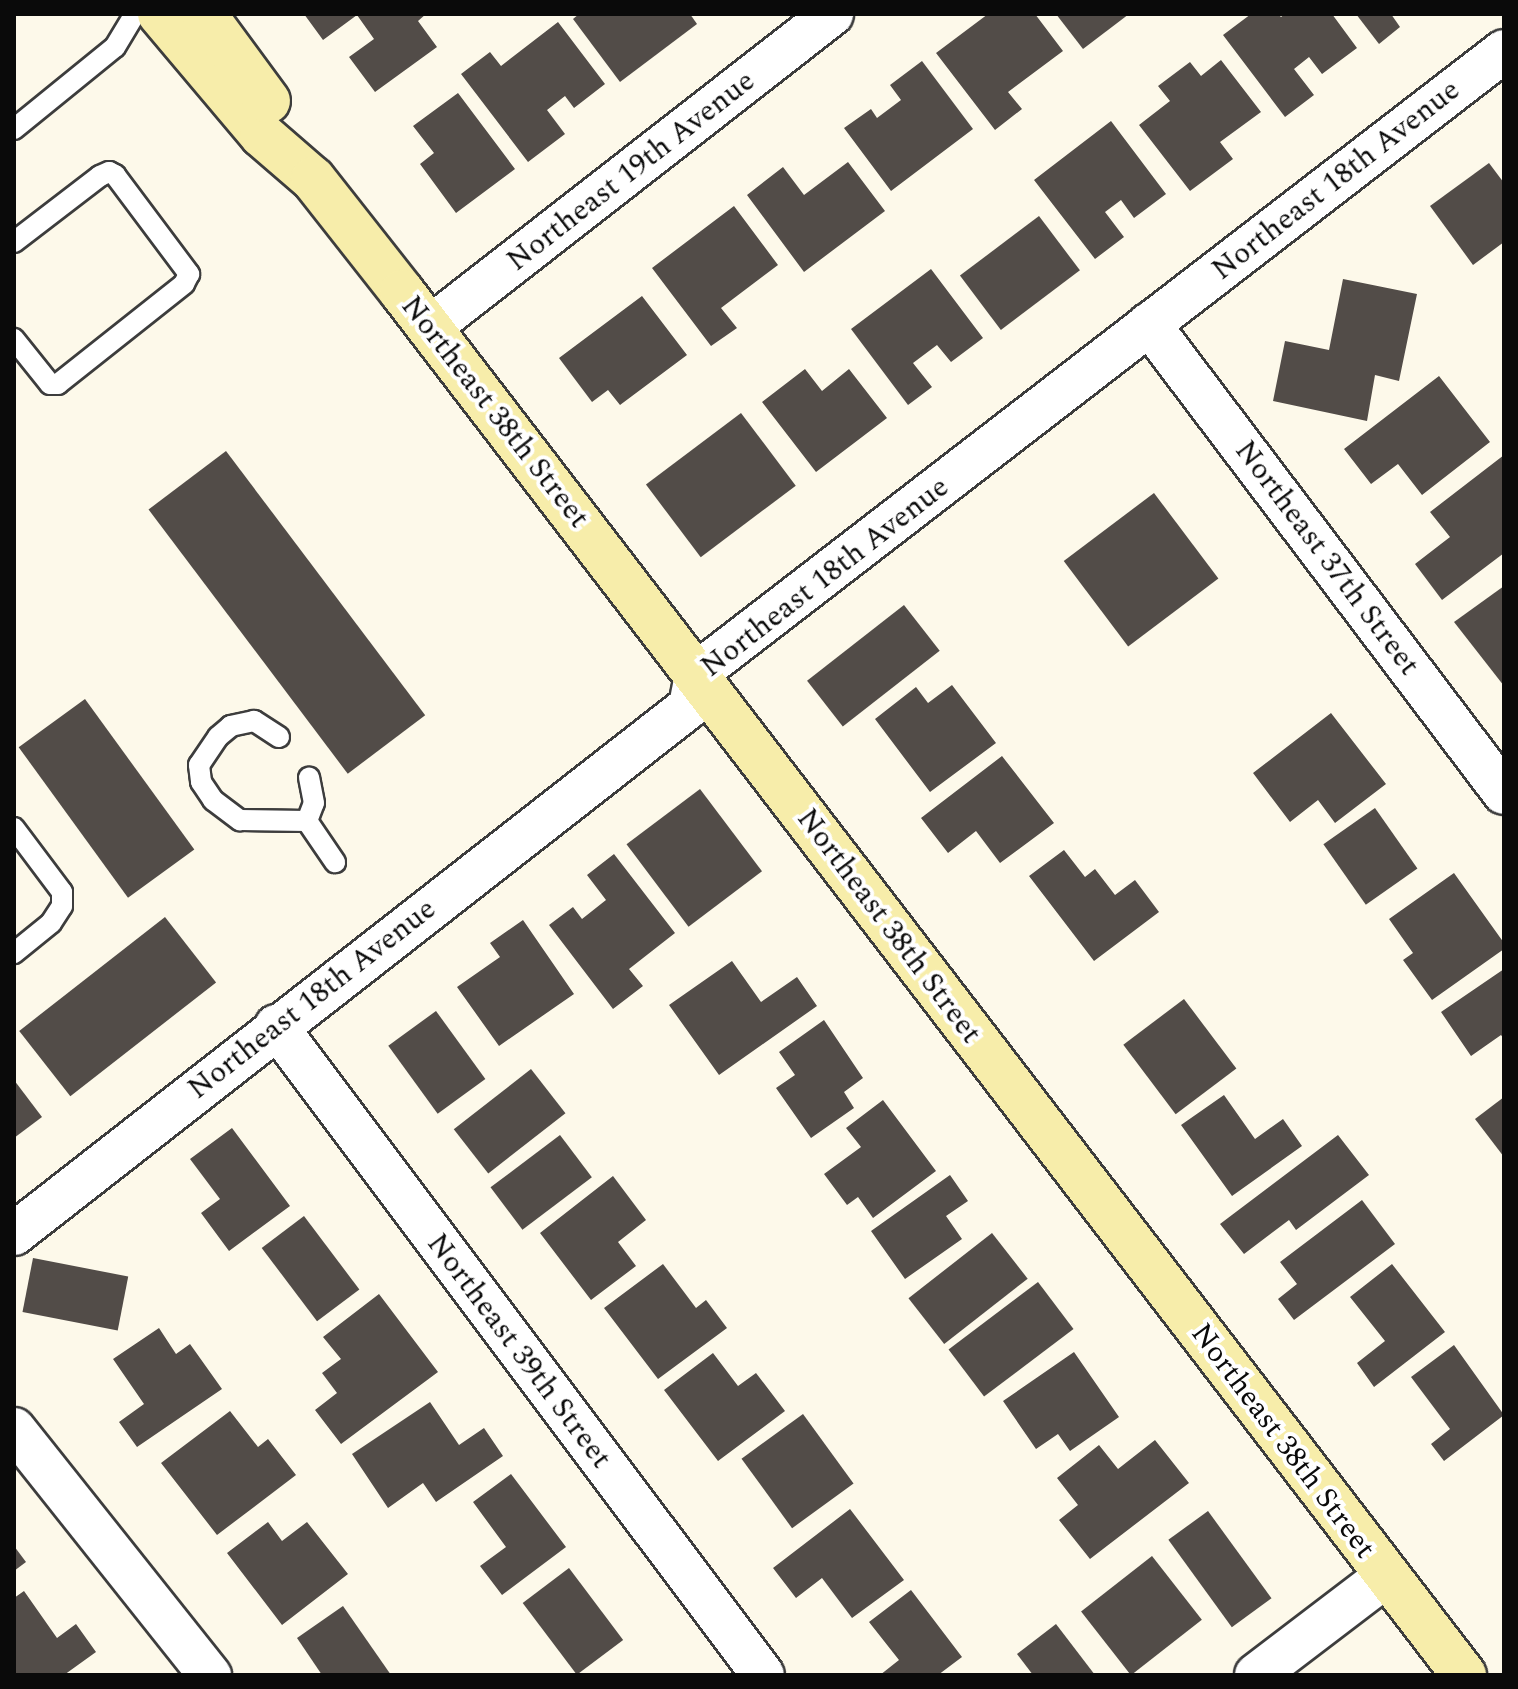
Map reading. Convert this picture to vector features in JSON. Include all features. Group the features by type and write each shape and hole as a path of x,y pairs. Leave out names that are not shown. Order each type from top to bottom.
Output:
{"street":[{"name":"Northeast 19th Avenue","path":"429,328 832,14"},
{"name":"Northeast 38th Street","path":"181,20 284,123 313,179 1464,1675"},
{"name":"Northeast 18th Avenue","path":"14,1234 276,1026 690,706 696,674 1504,51"},
{"name":"Northeast 37th Street","path":"1149,324 1504,793"},
{"name":"Northeast 39th Street","path":"276,1026 763,1675"},
{"path":"14,1429 210,1675"},
{"path":"1256,1675 1386,1576"}],"lane":[{"path":"14,129 115,47 135,14"},
{"path":"14,242 109,172 124,186 189,274 184,284 58,384 50,384 14,339"},
{"path":"279,737 254,721 231,726 218,737 199,765 201,782 213,800 240,820 307,821"},
{"path":"307,821 314,803 309,777"},
{"path":"307,821 335,862"},
{"path":"14,828 62,892 62,906 51,923 14,953"}],"building":[{"path":"304,14 426,14 418,21 437,47 375,92 349,57 374,39 357,15 323,40"},
{"path":"579,14 690,14 697,24 620,82 573,19"},
{"path":"988,14 1035,14 1063,51 1008,92 1022,109 995,130 936,53"},
{"path":"1056,14 1129,14 1083,49"},
{"path":"1251,14 1278,14 1281,17 1285,14 1332,14 1357,48 1322,74 1309,57 1294,69 1314,95 1285,117 1223,35"},
{"path":"1356,14 1391,14 1400,27 1379,44"},
{"path":"558,22 605,84 574,108 565,96 547,110 565,134 528,162 461,74 490,52 501,66"},
{"path":"1221,60 1261,112 1220,142 1233,159 1190,191 1139,125 1170,101 1158,86 1190,62 1201,76"},
{"path":"922,61 973,129 891,191 844,128 871,109 877,118 901,100 890,85"},
{"path":"458,93 515,169 456,213 420,164 434,153 413,126"},
{"path":"1111,121 1166,194 1134,218 1121,200 1105,212 1124,237 1095,259 1034,180"},
{"path":"848,162 885,211 804,272 747,195 783,167 804,195"},
{"path":"1489,163 1504,183 1504,242 1473,265 1430,206"},
{"path":"734,206 778,265 721,308 737,328 711,346 652,268"},
{"path":"1039,216 1080,270 1001,330 960,276"},
{"path":"931,269 983,338 951,362 937,345 913,363 932,387 908,405 851,329"},
{"path":"1343,279 1417,294 1399,381 1375,375 1367,421 1273,401 1285,341 1329,350"},
{"path":"642,296 687,355 620,405 608,390 592,402 559,358"},
{"path":"805,369 822,391 849,369 887,418 816,472 762,402"},
{"path":"1439,376 1490,442 1422,495 1398,464 1371,484 1344,449"},
{"path":"741,413 796,486 701,557 646,485"},
{"path":"226,451 425,715 348,774 149,509"},
{"path":"1504,455 1504,553 1442,600 1415,564 1450,537 1430,512"},
{"path":"1154,493 1218,578 1128,646 1064,561"},
{"path":"1504,586 1504,686 1454,622"},
{"path":"904,605 940,651 843,726 807,681"},
{"path":"952,685 996,743 930,792 875,719 916,687 928,703"},
{"path":"85,699 194,849 128,898 19,747"},
{"path":"1331,713 1386,784 1335,823 1318,800 1290,822 1253,773"},
{"path":"1002,756 1054,823 1000,863 976,831 948,853 921,818"},
{"path":"700,789 762,871 689,927 627,844"},
{"path":"1375,808 1417,869 1366,905 1323,844"},
{"path":"1064,850 1085,877 1095,869 1115,895 1135,880 1159,912 1094,961 1029,876"},
{"path":"614,854 675,933 629,969 643,986 613,1009 549,925 573,907 582,919 606,900 587,875"},
{"path":"1454,873 1504,943 1504,949 1432,1000 1403,960 1413,953 1389,919"},
{"path":"165,917 216,982 70,1096 19,1031"},
{"path":"523,920 574,994 499,1046 457,987 500,957 490,943"},
{"path":"732,961 761,1002 797,977 817,1006 719,1075 669,1005"},
{"path":"1504,969 1504,1039 1501,1035 1471,1056 1441,1012"},
{"path":"1184,999 1236,1068 1176,1114 1123,1045"},
{"path":"436,1011 485,1079 438,1114 388,1046"},
{"path":"824,1020 863,1078 844,1092 854,1108 811,1138 776,1088 795,1075 779,1052"},
{"path":"531,1069 565,1113 488,1173 454,1129"},
{"path":"14,1080 42,1117 14,1138"},
{"path":"1224,1095 1255,1139 1283,1119 1302,1146 1232,1196 1181,1125"},
{"path":"1504,1097 1504,1157 1475,1119"},
{"path":"883,1100 936,1171 873,1218 858,1197 847,1205 824,1174 861,1147 846,1128"},
{"path":"232,1128 290,1206 229,1251 201,1213 220,1199 190,1159"},
{"path":"560,1135 592,1177 522,1230 491,1187"},
{"path":"1338,1135 1369,1175 1296,1230 1289,1220 1244,1254 1220,1224"},
{"path":"950,1175 968,1201 946,1216 962,1239 905,1279 871,1231"},
{"path":"613,1176 646,1220 618,1242 636,1266 591,1300 540,1233"},
{"path":"1362,1200 1395,1244 1294,1320 1278,1299 1297,1284 1280,1262"},
{"path":"304,1216 359,1289 317,1321 262,1248"},
{"path":"992,1233 1028,1279 944,1344 908,1298"},
{"path":"33,1258 128,1277 118,1330 23,1312"},
{"path":"663,1264 696,1308 706,1300 727,1328 658,1379 604,1308"},
{"path":"1392,1264 1445,1332 1374,1387 1357,1363 1385,1341 1350,1297"},
{"path":"1038,1282 1074,1329 984,1397 949,1349"},
{"path":"379,1294 438,1372 341,1444 315,1410 337,1393 322,1373 341,1359 323,1337"},
{"path":"159,1328 176,1354 190,1344 222,1389 137,1447 119,1422 144,1404 113,1359"},
{"path":"1454,1345 1504,1415 1444,1461 1431,1444 1450,1429 1411,1377"},
{"path":"1074,1352 1119,1417 1070,1451 1058,1434 1036,1449 1003,1401"},
{"path":"713,1353 738,1386 756,1373 785,1411 718,1461 664,1390"},
{"path":"430,1402 459,1445 484,1428 503,1456 436,1502 423,1483 388,1508 352,1454"},
{"path":"230,1411 258,1447 268,1439 296,1475 217,1535 161,1463"},
{"path":"803,1414 854,1484 792,1528 742,1459"},
{"path":"1155,1440 1189,1483 1090,1559 1059,1520 1078,1505 1057,1478 1099,1445 1118,1469"},
{"path":"511,1474 566,1547 502,1595 480,1566 506,1547 473,1502"},
{"path":"850,1509 904,1580 852,1618 822,1578 796,1598 773,1568"},
{"path":"1208,1511 1271,1598 1232,1627 1168,1540"},
{"path":"268,1522 282,1541 307,1522 348,1574 282,1625 227,1553"},
{"path":"14,1546 26,1562 14,1571"},
{"path":"1152,1556 1202,1620 1131,1675 1081,1611"},
{"path":"569,1568 623,1640 577,1675 523,1603"},
{"path":"911,1590 962,1657 938,1675 880,1675 899,1660 869,1622"},
{"path":"24,1591 57,1638 76,1624 96,1652 64,1675 14,1675 14,1598"},
{"path":"343,1606 391,1675 322,1675 297,1638"},
{"path":"1056,1624 1095,1675 1033,1675 1017,1654"}]}
